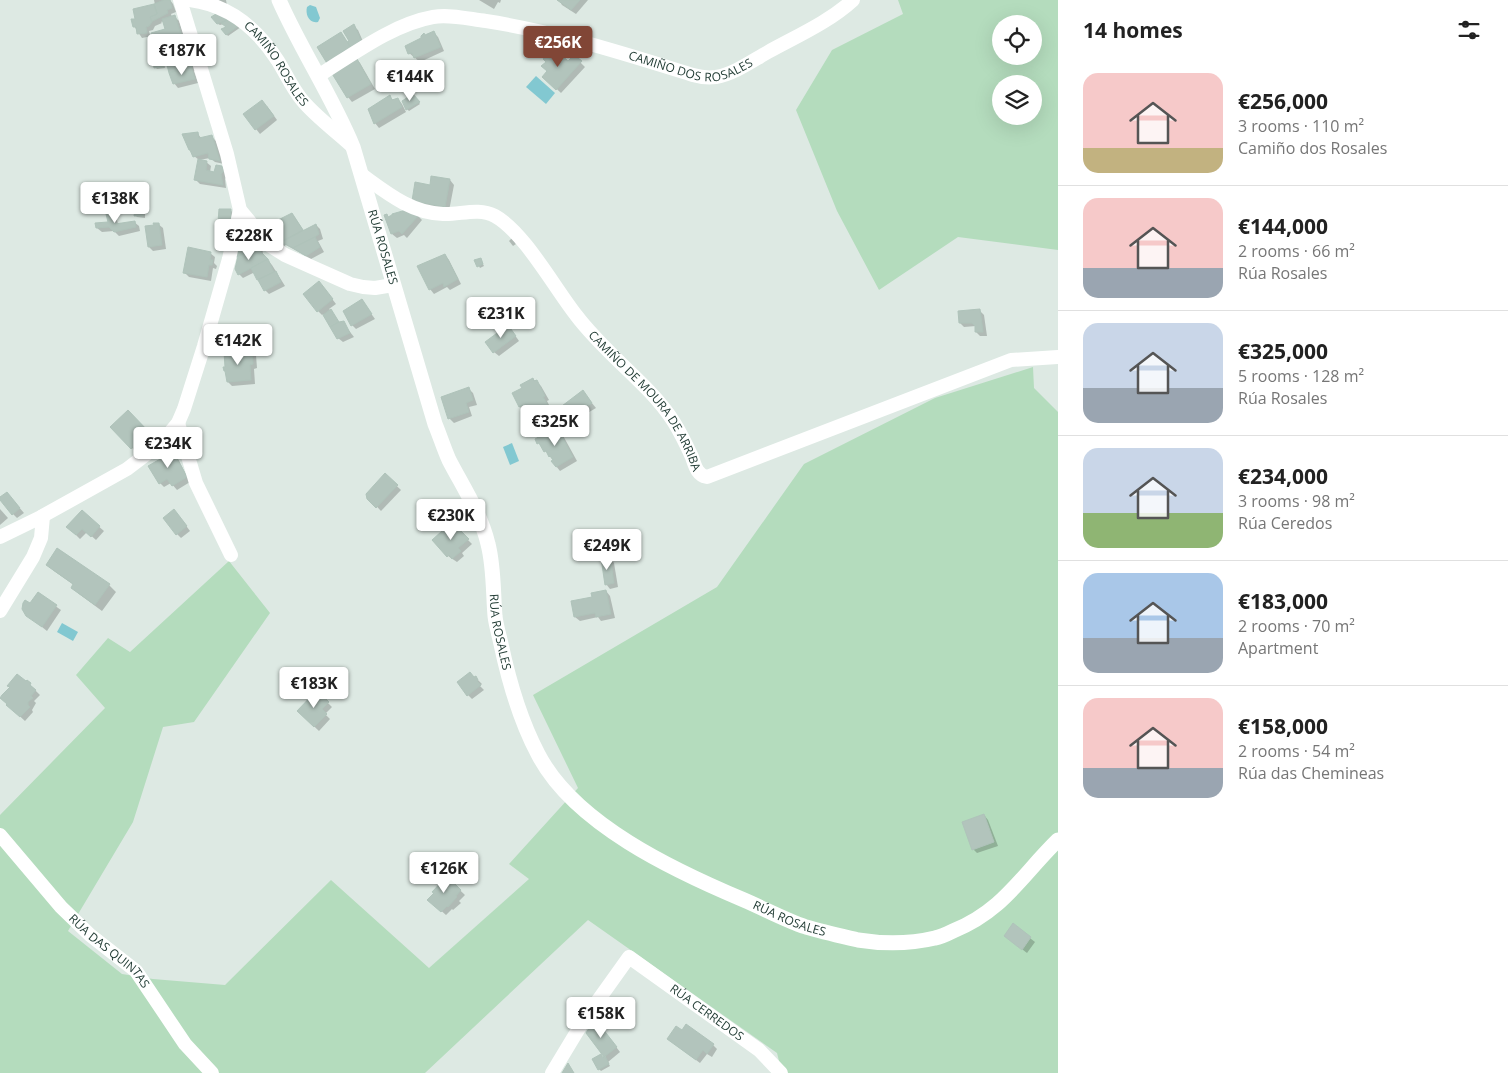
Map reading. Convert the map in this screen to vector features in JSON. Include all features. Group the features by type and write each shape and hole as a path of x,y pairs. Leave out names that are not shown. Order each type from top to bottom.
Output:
{"street":[{"path":"0,537 127,469 168,436 178,423 190,391 227,269 240,210 227,154 180,0"},
{"name":"CAMIÑO ROSALES","path":"190,0 211,5 230,13 253,29 271,50 301,99 325,125 353,147"},
{"name":"RÚA ROSALES","path":"279,0 288,21 342,120 353,147 435,424 448,457 480,519 488,544 496,618 506,667 525,726 539,756 556,782 579,805 607,827 640,849 707,884 806,927 860,940 903,944 937,938 966,926 991,910 1010,893 1058,840"},
{"name":"CAMIÑO DOS ROSALES","path":"318,76 378,39 402,27 434,17 455,17 507,24 558,35 693,75 715,78 728,74 791,39 842,10 853,0"},
{"name":"CAMIÑO DE MOURA DE ARRIBA","path":"362,175 409,207 429,213 443,214 474,211 488,213 504,222 522,239 576,316 600,343 664,407 678,427 698,473 707,477 1011,360 1058,357"},
{"path":"240,210 269,246 285,255 363,288 393,285"},
{"path":"178,423 196,483 231,555"},
{"path":"0,611 34,557 41,538 42,516"},
{"name":"RÚA DAS QUINTAS","path":"0,835 61,907 90,935 136,971 185,1044 212,1073"},
{"name":"RÚA CERREDOS","path":"552,1073 584,1020 629,957 759,1050 781,1073"}],"green space":[{"path":"898,0 1058,0 1058,250 958,237 879,290 837,211 796,110 832,50 903,14"},
{"path":"1033,367 1034,388 1058,412 1058,1073 782,1073 777,1053 588,920 425,1073 0,1073 0,815 105,708 76,675 108,638 130,652 229,561 270,613 194,722 163,727 133,822 68,931 122,974 153,979 225,985 331,880 429,968 529,879 509,864 578,788 533,695 717,587 804,464 935,398"}],"water":[{"path":"310,5 316,7 320,18 318,22 308,18 307,7"},
{"path":"536,76 555,93 546,104 526,87"},
{"path":"512,443 519,461 510,465 503,447"},
{"path":"62,623 78,632 73,641 57,632"}],"building":[{"path":"170,0 172,8 167,10 168,13 151,22 150,17 157,14 154,4"},
{"path":"557,0 580,0 571,10"},
{"path":"154,4 157,14 150,17 152,22 146,27 147,33 137,34 136,27 133,27 131,19 135,19 133,9"},
{"path":"221,11 230,19 217,24 211,17"},
{"path":"175,15 181,35 152,41 151,33 165,29 162,19"},
{"path":"232,18 241,24 226,35 221,29 226,27 221,23"},
{"path":"354,24 362,42 352,50 343,31"},
{"path":"434,31 441,47 414,58 412,53 408,54 405,46 421,38 424,33 425,35"},
{"path":"341,32 351,48 342,52 344,55 328,65 317,47"},
{"path":"181,35 186,51 167,57 165,52 169,51 168,48 159,49 156,40"},
{"path":"553,47 568,61 574,55 582,61 556,90 542,77 547,71 541,66 546,62 543,59"},
{"path":"188,51 193,66 169,73 165,57"},
{"path":"165,52 167,57 153,59 152,54"},
{"path":"162,57 164,67 154,68 153,59"},
{"path":"356,57 371,84 347,98 331,72"},
{"path":"191,67 195,79 173,84 169,73"},
{"path":"413,94 420,102 406,110 402,101"},
{"path":"390,95 392,100 398,98 402,107 374,124 368,109"},
{"path":"262,100 274,116 255,130 243,114"},
{"path":"198,132 199,138 212,135 220,161 209,159 208,153 193,157 182,134"},
{"path":"198,159 207,161 206,170 214,172 216,165 222,166 224,171 221,174 223,185 194,180"},
{"path":"431,176 450,179 445,207 412,201 415,182 430,185"},
{"path":"136,204 144,207 143,216 134,216"},
{"path":"219,209 231,209 230,223 218,222"},
{"path":"105,210 112,211 115,224 135,221 136,227 114,232 109,227 96,228 95,223 108,222"},
{"path":"406,210 419,215 402,234 399,231 391,234 384,215 387,214 388,217"},
{"path":"292,213 303,230 279,243 272,232 270,224"},
{"path":"153,223 159,223 162,245 148,247 145,226 154,225"},
{"path":"316,224 319,234 315,237 293,248 281,242"},
{"path":"248,229 260,248 236,257 240,232"},
{"path":"315,237 320,247 306,256 293,248"},
{"path":"188,247 211,252 210,260 213,260 212,265 209,265 207,277 183,273"},
{"path":"258,249 268,259 238,275 235,269 238,256"},
{"path":"445,254 458,279 444,287 443,283 429,290 417,266"},
{"path":"481,258 483,264 477,267 474,260"},
{"path":"268,259 274,272 257,280 251,268"},
{"path":"276,271 281,282 264,291 258,280"},
{"path":"319,281 333,299 317,312 303,294"},
{"path":"362,299 372,314 351,326 343,311"},
{"path":"331,309 339,322 330,327 323,315"},
{"path":"980,309 983,332 975,332 975,326 972,323 959,323 958,311"},
{"path":"344,321 350,333 337,339 330,327"},
{"path":"508,325 516,336 493,353 485,342"},
{"path":"252,350 251,380 227,382 223,367 225,367 224,352"},
{"path":"533,378 534,381 537,380 545,396 543,397 552,412 541,418 538,413 533,416 526,404 519,407 512,393 522,388 520,385"},
{"path":"469,387 473,400 466,403 469,412 448,419 441,397"},
{"path":"583,390 592,403 564,421 558,409"},
{"path":"128,410 149,432 131,449 110,427"},
{"path":"557,427 573,457 556,467 551,461 553,460 550,456 546,451 544,452 535,439"},
{"path":"163,448 165,456 173,451 187,477 172,486 167,479 159,484 148,466 162,458 159,451"},
{"path":"385,473 398,485 376,508 367,499 366,494"},
{"path":"7,492 20,508 12,515 0,500 0,497"},
{"path":"174,509 187,526 176,535 163,518"},
{"path":"82,510 100,526 91,537 82,529 76,535 66,527"},
{"path":"452,522 469,539 458,548 461,551 452,559 449,555 447,557 432,540"},
{"path":"57,548 110,584 95,605 71,588 73,584 46,565"},
{"path":"610,557 614,583 605,585 601,558"},
{"path":"606,590 611,614 596,617 595,613 574,617 571,601 592,597 591,593"},
{"path":"38,592 57,605 42,627 26,616 22,609 25,600 30,603"},
{"path":"470,672 474,677 476,676 477,681 481,685 467,696 457,682"},
{"path":"17,674 31,683 30,685 36,690 31,696 33,698 28,702 30,707 20,717 0,698 10,687 7,686"},
{"path":"317,690 329,702 322,709 327,714 314,727 297,711"},
{"path":"984,814 994,842 972,850 962,822"},
{"path":"447,876 461,890 448,907 441,912 427,900"},
{"path":"1013,923 1031,937 1022,950 1004,936"},
{"path":"595,1019 617,1047 604,1057 586,1033"},
{"path":"686,1024 714,1044 707,1054 703,1050 696,1060 667,1039 676,1026 682,1030"},
{"path":"601,1054 603,1058 605,1056 609,1064 598,1070 592,1059"},
{"path":"568,1063 574,1073 562,1073"}]}
